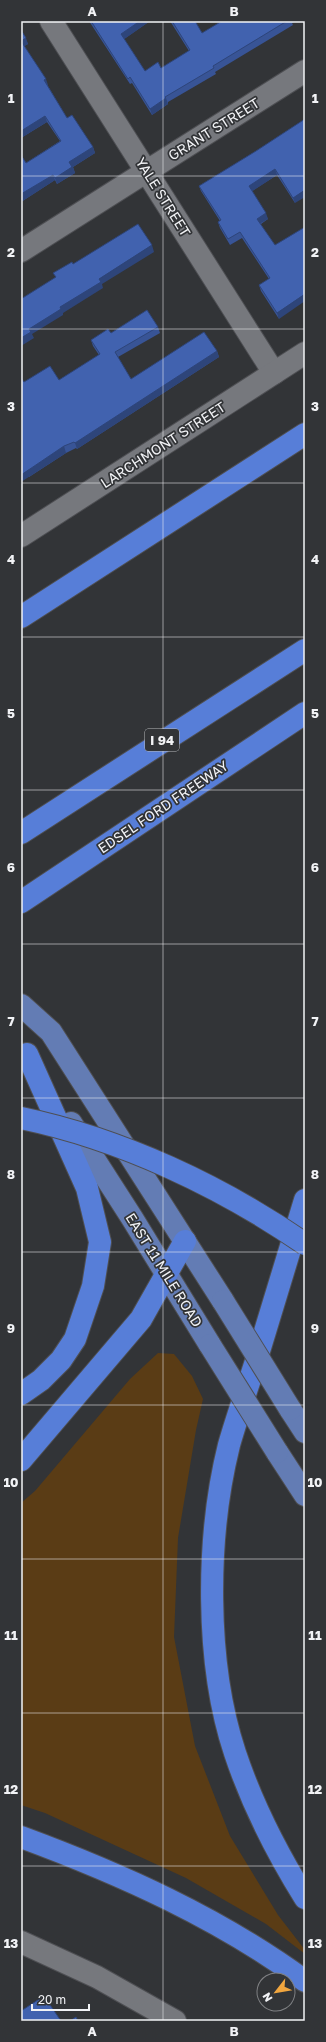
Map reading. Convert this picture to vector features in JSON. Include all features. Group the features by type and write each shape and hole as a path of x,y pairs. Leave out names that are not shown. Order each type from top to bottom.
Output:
{"highway":[{"path":"21,617 305,434"},
{"name":"I 94","path":"21,833 305,650"},
{"name":"EDSEL FORD FREEWAY","path":"21,902 305,713"},
{"path":"21,1394 41,1380 61,1360 75,1339 93,1286 100,1242 87,1188 24,1050"},
{"path":"21,1118 97,1139 166,1167 221,1192 266,1216 305,1244"},
{"path":"305,1200 229,1446 220,1499 213,1561 212,1606 215,1652 223,1704 235,1752 275,1846 305,1898"},
{"path":"21,1460 141,1318 185,1241"},
{"path":"21,1837 120,1876 203,1916 277,1960 305,1981"}],"main road":[{"path":"21,1005 51,1032 305,1432"},
{"name":"EAST 11 MILE ROAD","path":"24,1050 132,1218 165,1274 305,1495"}],"street":[{"name":"YALE STREET","path":"52,21 274,373"},
{"name":"GRANT STREET","path":"21,251 305,72"},
{"name":"LARCHMONT STREET","path":"21,536 305,353"},
{"path":"21,1942 97,1977 170,2020"}],"shaded area":[{"path":"158,1353 174,1354 192,1376 203,1399 196,1430 178,1538 174,1637 195,1746 230,1836 278,1915 305,1950 305,1954 266,1924 186,1878 45,1813 21,1805 21,1503 35,1491 130,1379"}],"building":[{"path":"91,21 140,21 121,34 145,71 158,62 161,68 190,50 172,21 195,21 202,33 222,21 287,21 213,66 214,68 165,97 166,98 150,109 130,77 128,79"},
{"path":"21,30 26,38 21,41"},
{"path":"21,41 46,79 44,80 67,118 72,115 93,147 69,162 72,167 55,178 53,175 21,194 21,155 26,163 61,141 45,116 21,131"},
{"path":"305,119 305,190 293,198 275,169 249,186 266,213 257,219 275,245 305,227 305,294 277,313 259,285 270,278 240,232 228,239 218,222 221,220 199,186"},
{"path":"138,224 152,245 99,279 101,282 60,307 61,309 29,329 31,332 21,338 21,299 56,277 53,273 72,262 73,264"},
{"path":"147,310 158,327 115,352 131,379 204,332 217,351 75,443 74,442 64,446 21,475 21,378 24,382 50,366 59,380 100,354 91,340 108,329 111,333"},
{"path":"44,1996 61,2021 21,2021 21,2011"},
{"path":"76,2017 78,2021 70,2021"}]}
